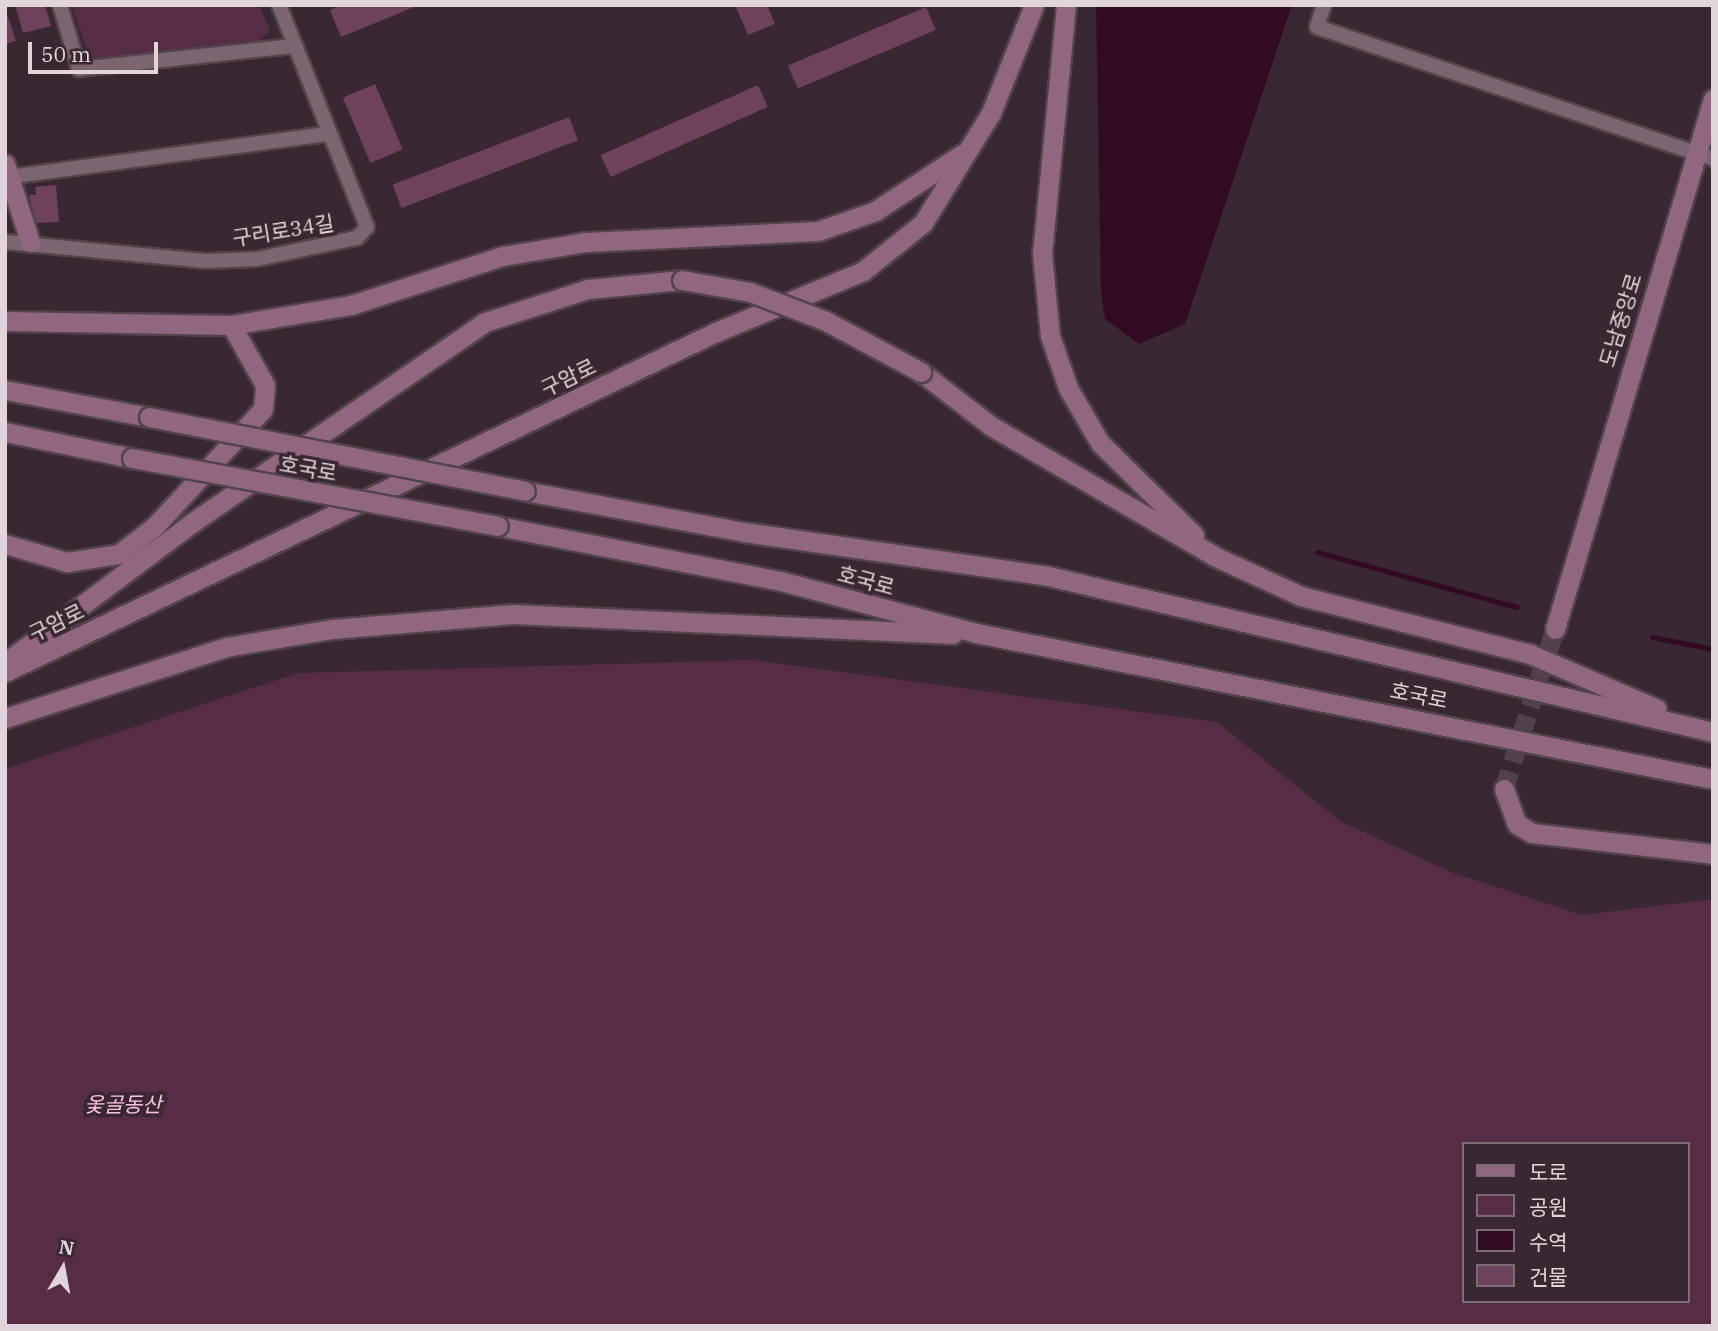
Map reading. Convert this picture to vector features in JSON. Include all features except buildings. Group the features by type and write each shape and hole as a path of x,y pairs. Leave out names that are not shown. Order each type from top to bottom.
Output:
{"main road":[{"name":"구암로","path":"5,672 716,331 863,271 923,223 991,113 1034,5"},
{"path":"1066,5 1042,253 1041,293 1050,336 1068,388 1100,443 1214,556"},
{"name":"도남중앙로","path":"1555,629 1574,555 1703,156 1713,99"},
{"path":"5,321 231,325 351,305 503,256 558,247 818,231 875,211 968,149"},
{"path":"7,170 30,242"},
{"path":"5,663 237,491 485,322 588,289 682,280 750,292 825,321 921,372 991,426 1214,556 1301,596 1530,654 1711,732"},
{"path":"5,544 66,562 119,554 155,526 263,409 265,385 231,325"},
{"name":"호국로","path":"5,390 744,533 1048,576 1711,732"},
{"name":"호국로","path":"5,432 780,581 976,633 1713,779"},
{"path":"5,718 226,647 331,629 513,614 976,633"},
{"path":"1504,789 1517,824 1532,833 1713,854"}],"street":[{"path":"60,5 79,69 296,46"},
{"name":"구리로34길","path":"5,242 30,242 206,261 331,248 367,227 279,5"},
{"path":"1324,5 1317,27 1703,156"},
{"path":"7,170 329,134"}],"green space":[{"path":"71,5 259,5 270,30 260,41 98,59 89,56"},
{"name":"옻골동산","path":"752,660 1217,722 1340,821 1453,873 1582,915 1713,899 1713,1326 5,1326 5,769 299,673"}],"water":[{"path":"1096,5 1292,5 1185,324 1139,344 1105,319 1101,290"}],"waterway":[{"path":"1317,552 1517,607"},
{"path":"1652,637 1713,649"}],"tunnel":[{"path":"1504,789 1555,629"}]}
